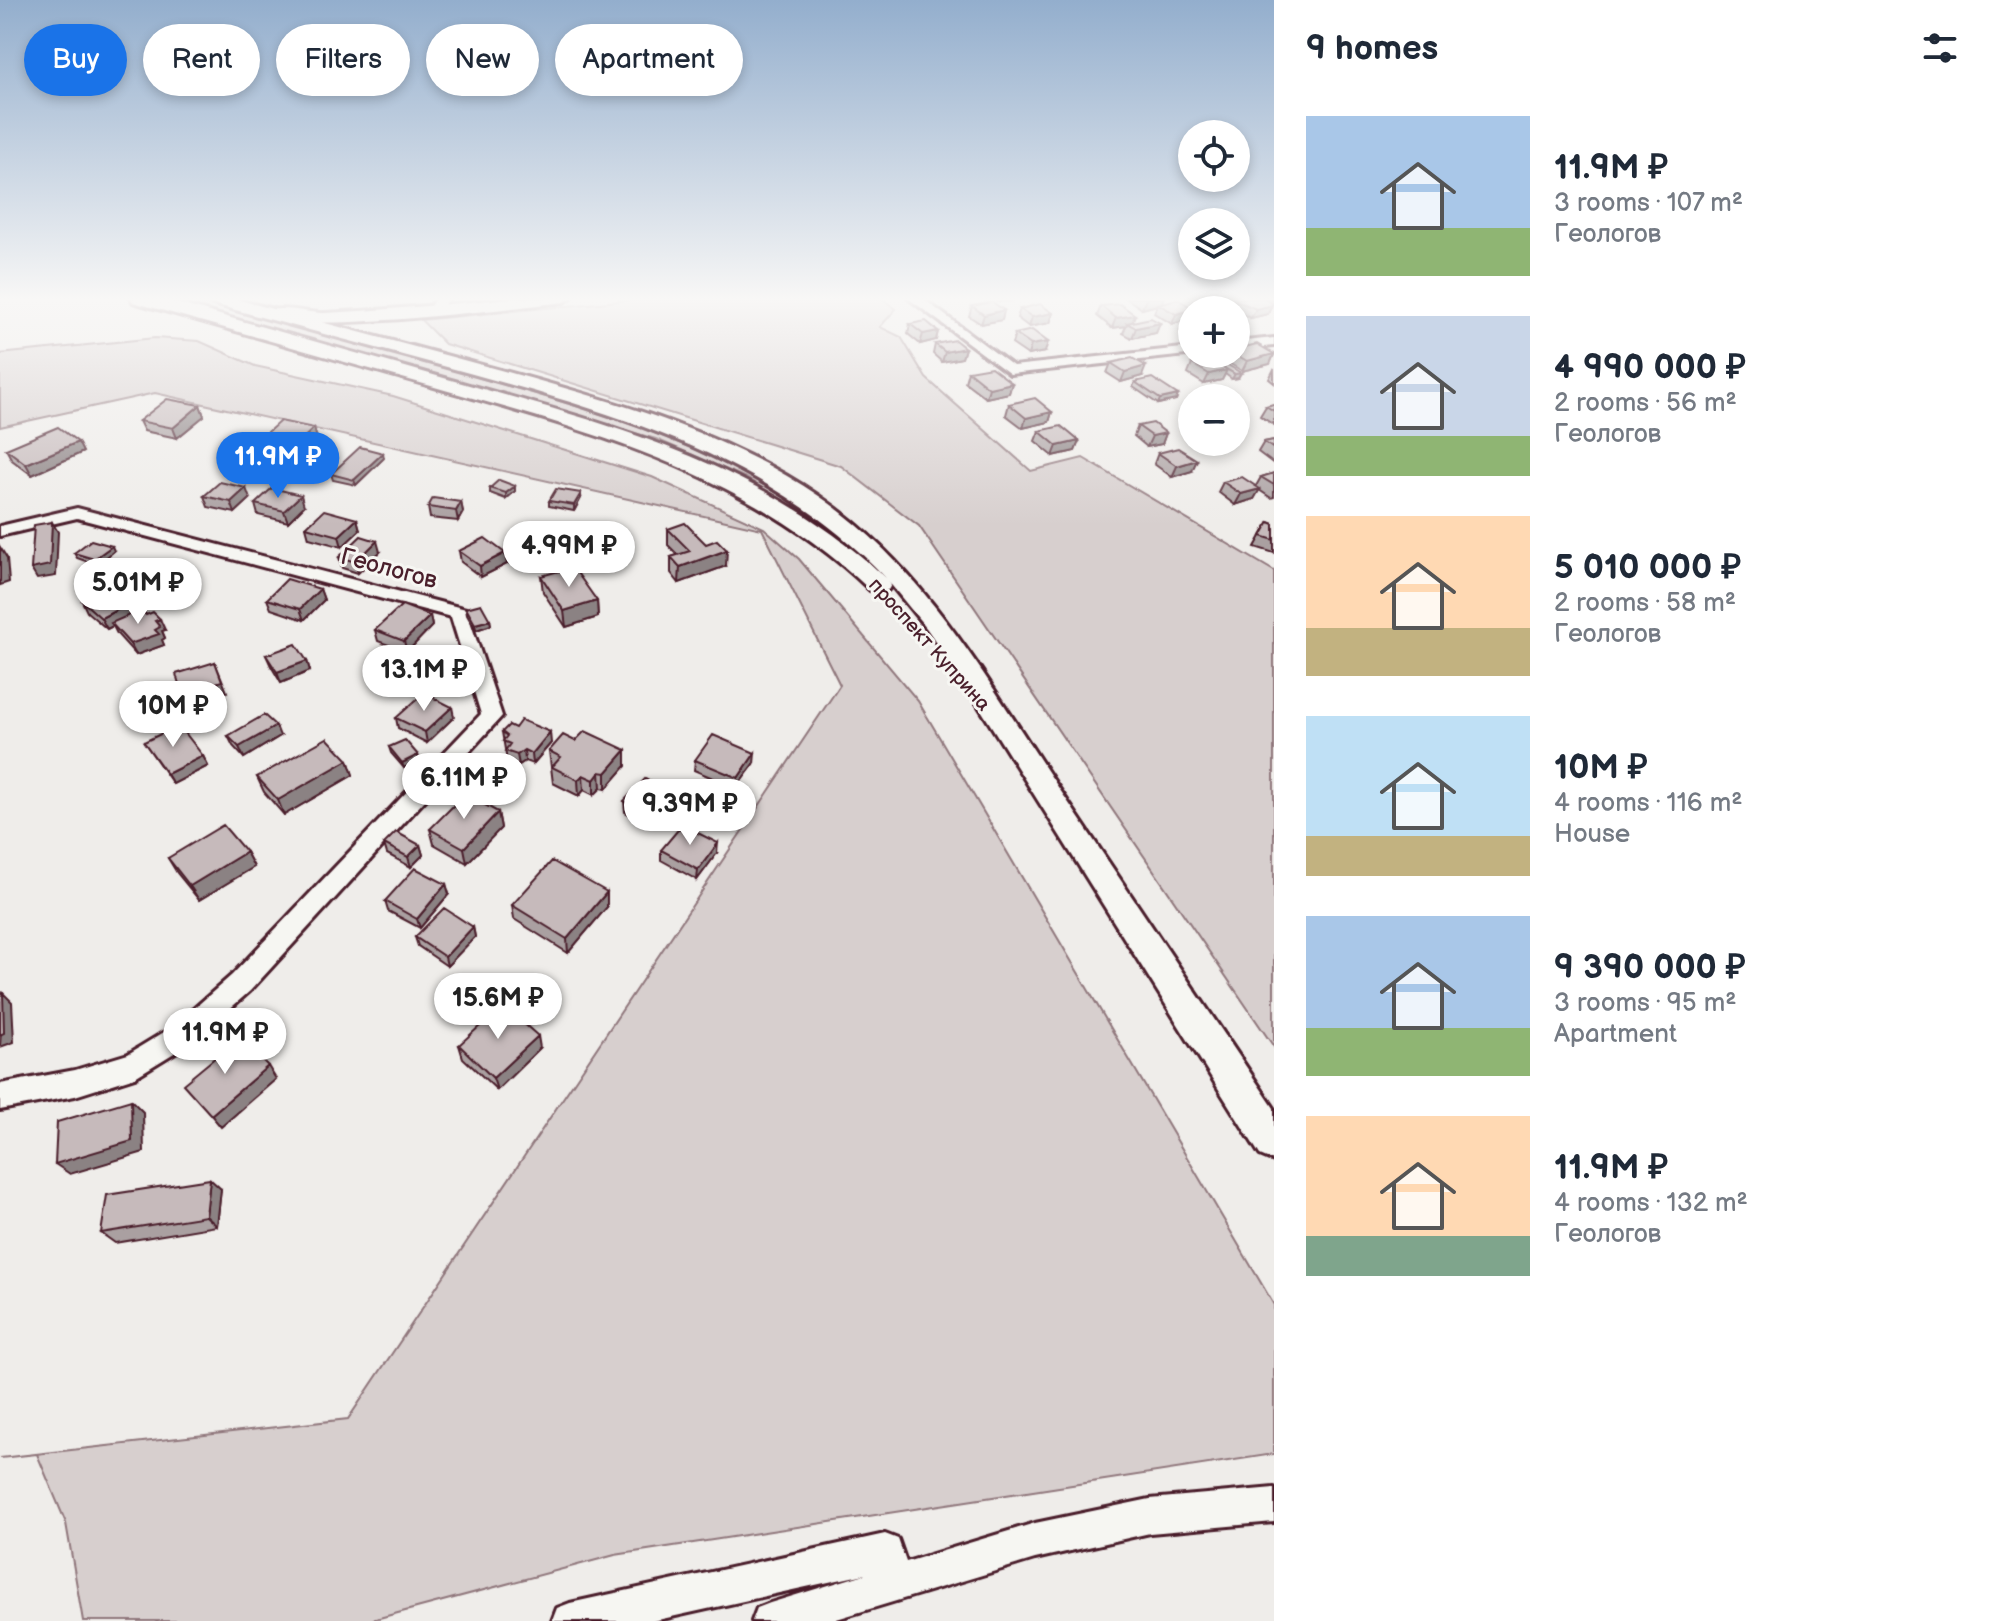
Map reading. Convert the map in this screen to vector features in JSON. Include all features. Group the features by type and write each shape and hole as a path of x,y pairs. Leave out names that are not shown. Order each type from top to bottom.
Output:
{"main road":[{"name":"проспект Куприна","path":"408,374 573,420 701,466 766,500 822,536 871,577 917,625 1005,729"},
{"name":"проспект Куприна","path":"508,374 608,406 729,453 794,489 849,529 893,570 939,624 970,668 1005,729 1274,1142"}],"street":[{"name":"Геологов","path":"0,531 77,513 459,613 492,716 241,983 183,1034 135,1064 75,1083 0,1097"},
{"path":"770,1621 894,1586 985,1554 1150,1516 1274,1505"},
{"path":"570,1621 885,1552 894,1586"}],"shaded area":[{"path":"0,374 290,374 393,396 652,477 764,528 799,559 918,701 1274,1305 1274,1454 615,1555 368,1621 83,1621 66,1523 37,1454 0,1458 348,1419 840,685 762,529 155,393 0,427"},
{"path":"426,374 465,374 571,404 660,435 746,475 832,530 746,478 656,439"},
{"path":"541,374 923,374 1031,471 1083,458 1274,571 1274,1047 919,526 841,466"}],"building":[{"path":"971,374 1000,374 1012,383 989,388"},
{"path":"1152,378 1178,395 1160,399 1135,382"},
{"path":"1035,398 1052,412 1026,418 1009,404"},
{"path":"167,399 200,405 173,428 139,421"},
{"path":"280,421 314,428 294,447 260,439"},
{"path":"1153,423 1166,433 1152,436 1138,426"},
{"path":"1061,426 1079,441 1057,446 1039,431"},
{"path":"58,427 78,442 26,464 6,449"},
{"path":"1274,440 1274,449 1264,442"},
{"path":"360,447 383,453 354,480 331,474"},
{"path":"1178,448 1178,456 1191,456 1197,460 1177,466 1158,453"},
{"path":"1274,473 1274,485 1261,477"},
{"path":"1242,477 1260,489 1241,494 1223,482"},
{"path":"499,480 515,486 506,493 490,488"},
{"path":"220,482 246,488 231,502 204,496"},
{"path":"272,488 301,495 284,511 255,504"},
{"path":"556,489 581,493 574,505 549,501"},
{"path":"433,498 461,502 456,511 428,507"},
{"path":"324,510 357,519 339,536 306,527"},
{"path":"52,522 50,565 31,569 34,525"},
{"path":"1269,522 1274,524 1274,540 1261,536"},
{"path":"685,523 706,544 717,540 727,550 680,567 671,557 690,551 668,529"},
{"path":"361,536 377,541 356,562 339,557"},
{"path":"485,538 505,553 480,566 459,551"},
{"path":"91,540 112,546 94,559 74,553"},
{"path":"573,567 597,601 564,611 541,576"},
{"path":"287,579 320,589 300,609 267,599"},
{"path":"107,588 116,596 130,589 140,598 101,618 82,601"},
{"path":"481,604 490,620 475,624 466,608"},
{"path":"402,605 430,616 404,641 375,630"},
{"path":"141,610 146,615 153,612 160,619 155,621 160,627 155,630 159,634 130,644 111,623"},
{"path":"296,644 307,661 277,672 266,655"},
{"path":"215,662 222,681 182,694 176,674"},
{"path":"424,693 452,707 425,732 396,718"},
{"path":"264,715 276,726 239,747 228,736"},
{"path":"521,720 550,732 532,754 524,750 517,755 505,751 510,744 503,741 507,736 502,732 509,725 515,728"},
{"path":"179,725 203,756 167,774 144,742"},
{"path":"585,731 626,750 606,773 600,772 594,780 583,775 578,780 552,767 561,757 549,751 563,735 575,741"},
{"path":"713,735 755,753 738,778 695,760"},
{"path":"327,738 348,760 278,800 257,777"},
{"path":"405,740 418,755 402,763 389,747"},
{"path":"645,779 671,792 650,816 624,801"},
{"path":"465,794 498,812 464,848 430,829"},
{"path":"223,825 246,852 190,886 168,858"},
{"path":"682,825 718,843 698,870 661,850"},
{"path":"396,832 420,845 408,857 384,844"},
{"path":"552,861 607,892 567,939 512,905"},
{"path":"415,868 446,884 417,919 385,901"},
{"path":"444,908 473,927 445,957 415,937"},
{"path":"3,993 4,1033 0,1035 0,994"},
{"path":"503,1005 538,1036 493,1078 459,1045"},
{"path":"240,1037 268,1066 211,1115 183,1084"},
{"path":"131,1100 132,1141 55,1164 57,1122"},
{"path":"210,1179 206,1216 101,1233 107,1195"}]}
